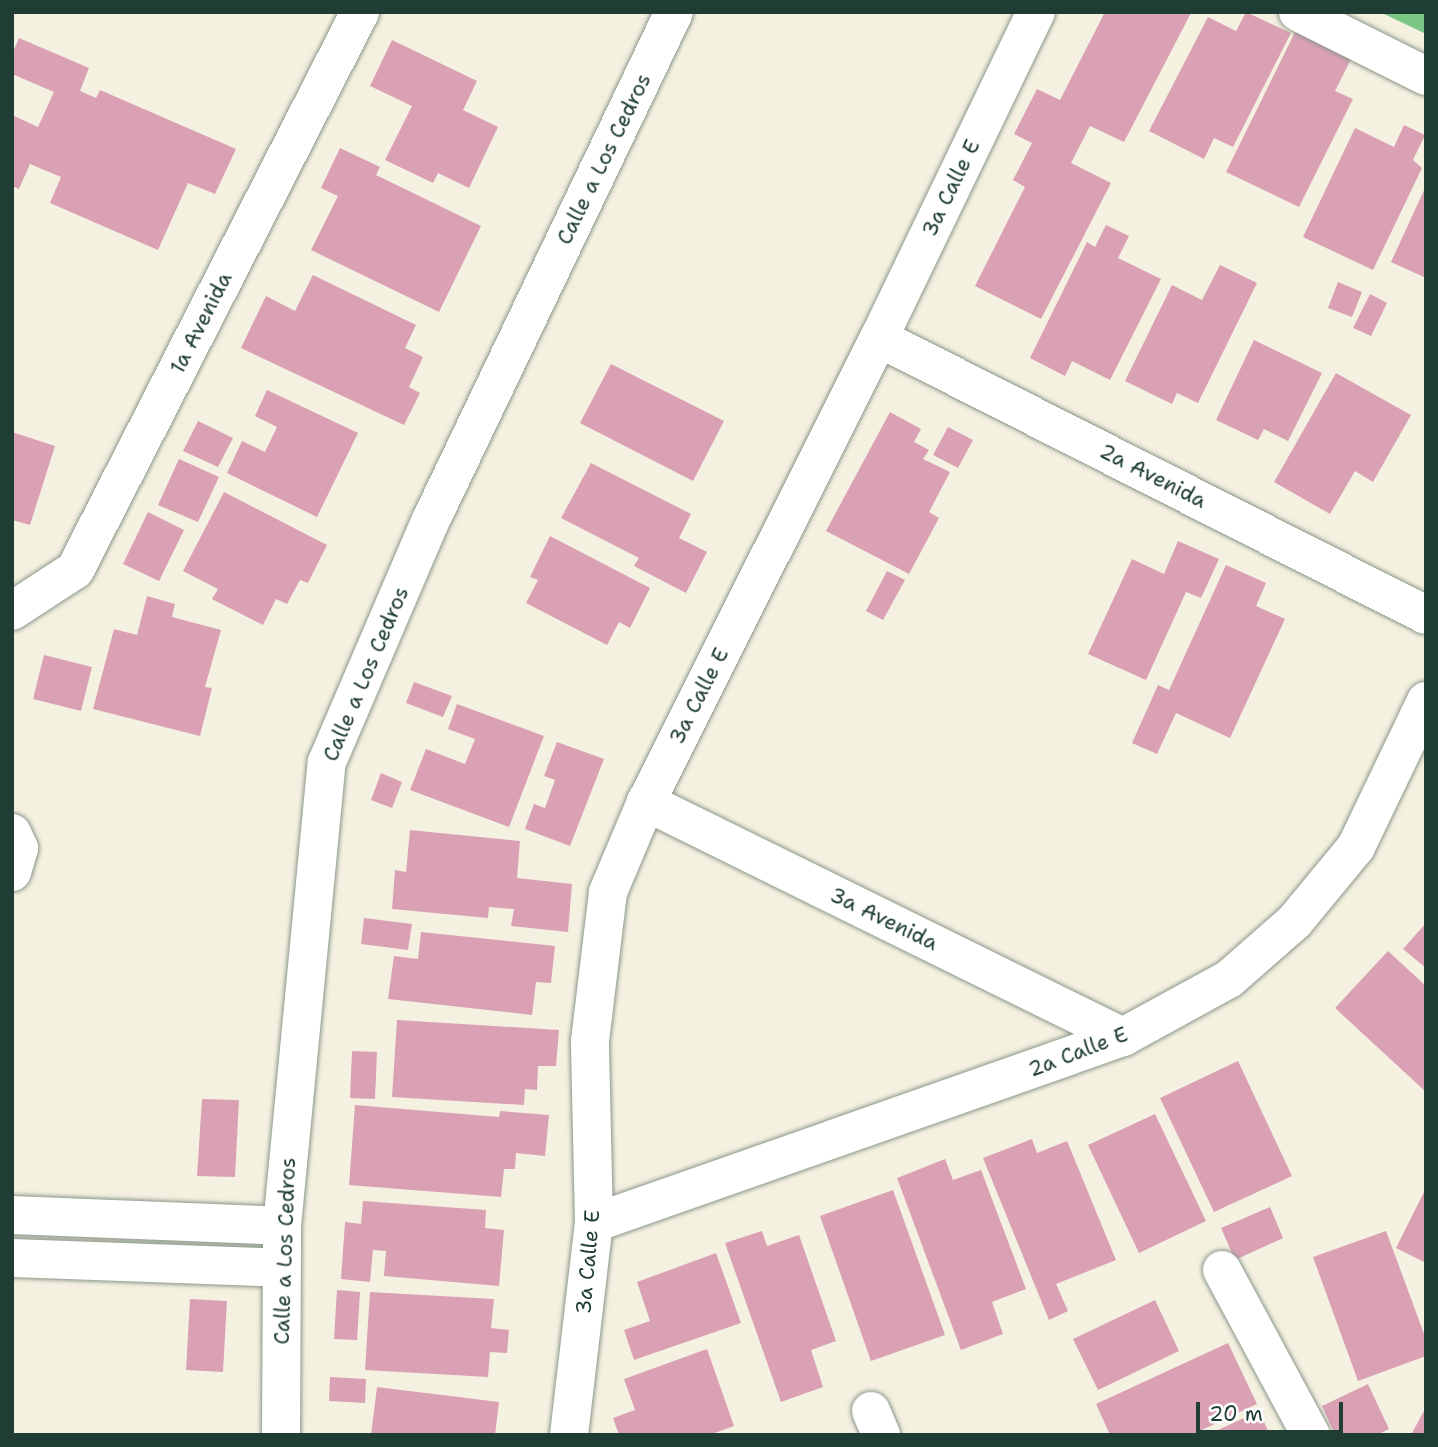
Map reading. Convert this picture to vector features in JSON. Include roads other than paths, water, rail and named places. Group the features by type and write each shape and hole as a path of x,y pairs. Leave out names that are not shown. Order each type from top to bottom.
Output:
{"street":[{"name":"1a Avenida","path":"14,611 75,570 360,12"},
{"name":"Calle a Los Cedros","path":"281,1435 282,1226 327,762 430,522 674,12"},
{"name":"3a Calle E","path":"569,1435 594,1223 592,1028 608,892 646,802 879,338 1036,12"},
{"path":"1298,12 1426,75"},
{"name":"2a Avenida","path":"879,338 1426,615"},
{"name":"2a Calle E","path":"594,1223 1123,1037 1228,979 1295,921 1356,847 1426,701"},
{"name":"3a Avenida","path":"646,802 1123,1037"},
{"path":"12,833 19,848 12,872"},
{"path":"12,1215 282,1226"},
{"path":"12,1258 281,1268"},
{"path":"1222,1270 1311,1435"}]}
